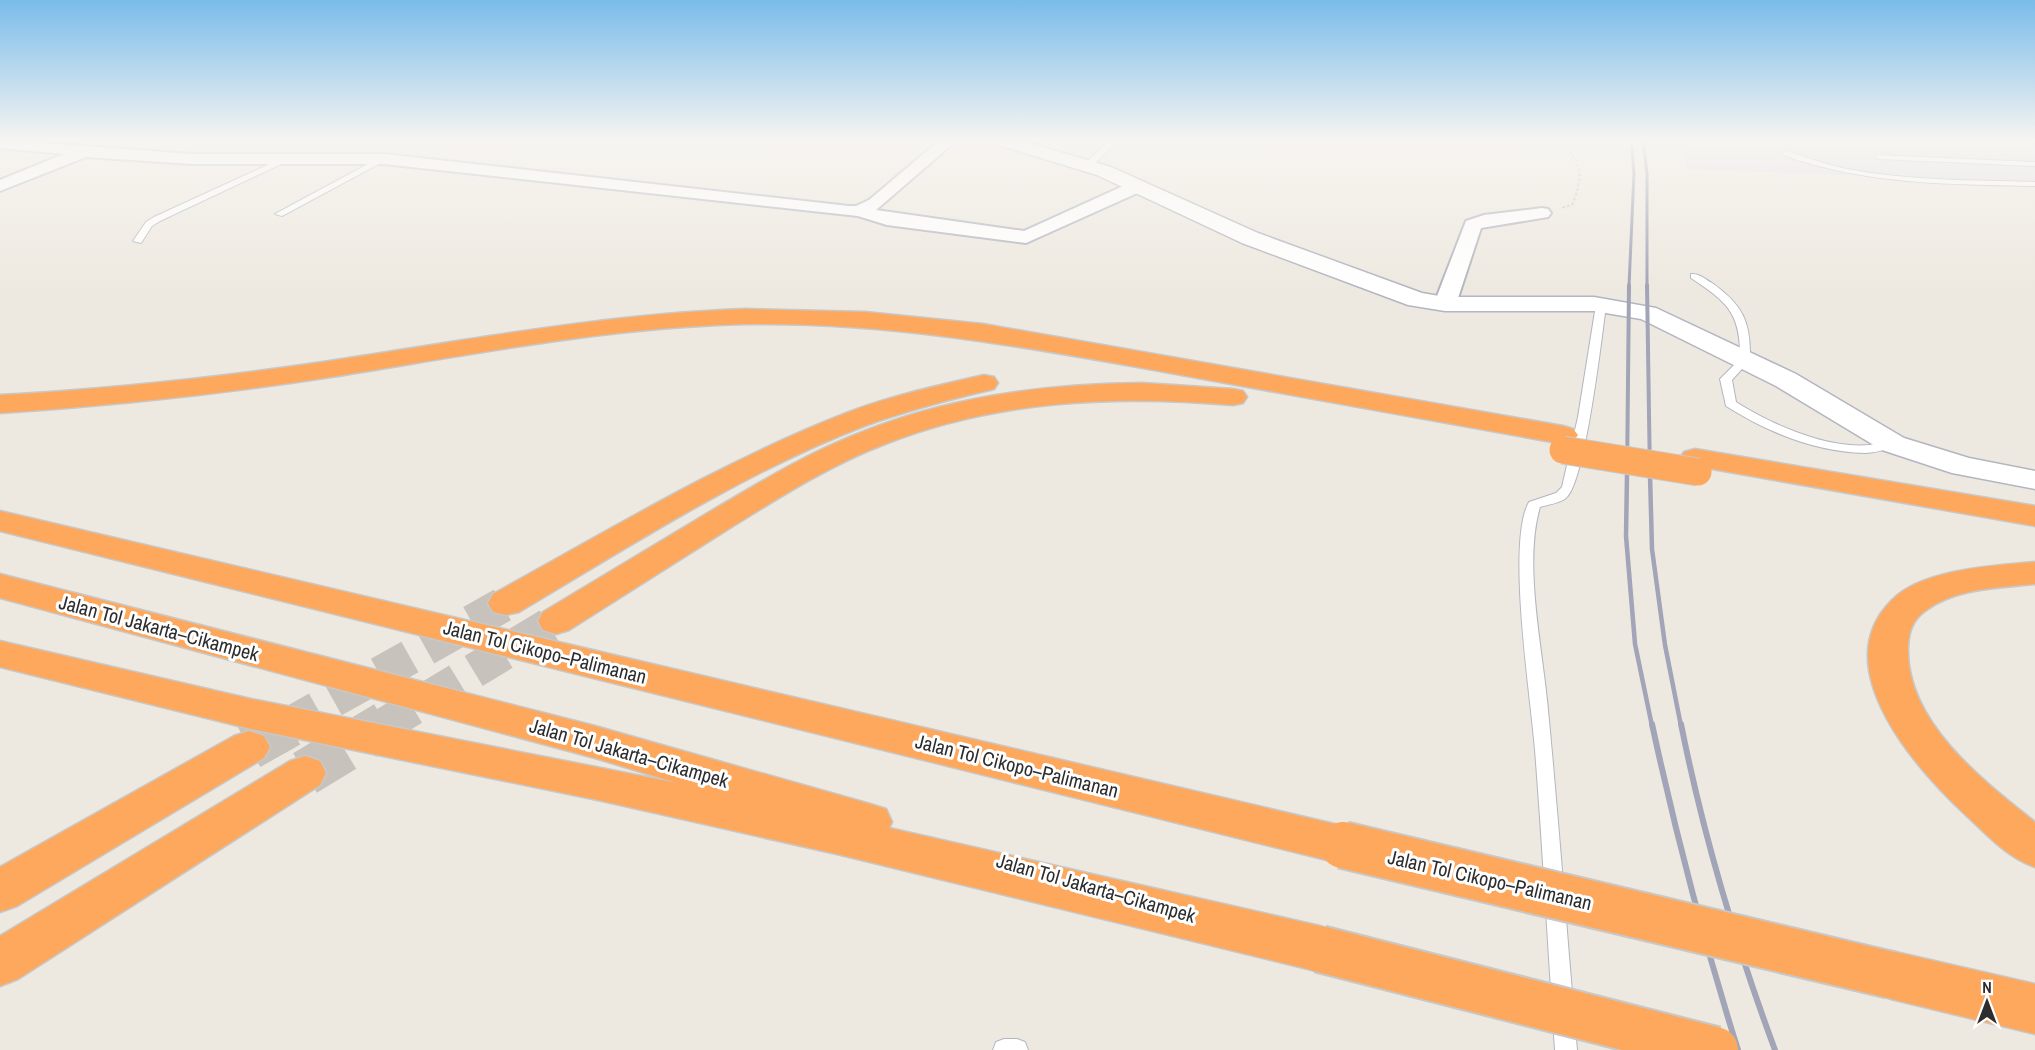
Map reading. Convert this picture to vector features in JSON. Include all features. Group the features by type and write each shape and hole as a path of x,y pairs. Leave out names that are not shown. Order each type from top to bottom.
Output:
{"highway":[{"path":"0,404 187,388 574,331 668,321 807,316 913,322 1309,391 1563,443"},
{"path":"506,603 775,454 849,421 918,397 996,380 1113,371 1202,375 1309,391"},
{"path":"556,621 771,489 841,452 896,430 949,413 1023,398 1104,391 1179,392 1230,396 1563,443 2035,516"},
{"path":"1696,465 2035,529"},
{"name":"Jalan Tol Cikopo–Palimanan","path":"0,521 1343,845 2035,1009"},
{"path":"2035,573 1967,582 1935,591 1914,601 1898,617 1890,635 1888,662 1895,694 1910,722 1932,751 1970,792 2035,848"},
{"name":"Jalan Tol Jakarta–Cikampek","path":"0,586 595,742 1254,933"},
{"path":"0,654 251,714 598,783 841,836 1034,884 1320,949 1715,1050"},
{"path":"0,891 249,747"},
{"path":"0,963 305,773"}],"street":[{"path":"648,189 859,211 887,219 1026,237 1131,189"},
{"path":"859,211 875,204 892,189"},
{"path":"1144,189 1250,238 1396,293 1445,304 1600,305 1647,314 1671,323 1822,399 1893,444 1963,466 2035,480"},
{"path":"1445,304 1473,225 1484,221 1542,213"}],"lane":[{"path":"138,241 149,224 157,219 222,189"},
{"path":"279,214 327,189"},
{"path":"1694,276 1723,295 1735,308 1747,333 1745,360 1726,378 1730,404 1754,420 1777,429 1827,442 1866,449 1893,444"},
{"path":"1566,1050 1540,707 1527,576 1529,514 1534,505 1561,496 1568,487 1584,417 1600,305"},
{"path":"1004,1050 1017,1050"}],"path":[{"path":"1542,213 1572,205 1578,189"}],"tunnel":[{"path":"287,726 506,603"},
{"path":"383,726 556,621"},
{"path":"249,747 290,724"},
{"path":"305,773 386,724"}],"railway":[{"path":"1629,286 1633,189"},
{"path":"1647,189 1647,285"},
{"path":"1627,477 1629,285"},
{"path":"1647,285 1650,477"},
{"path":"1627,475 1626,536 1635,644 1652,726"},
{"path":"1650,475 1652,549 1665,645 1681,726"},
{"path":"1652,724 1691,888 1738,1050"},
{"path":"1681,724 1699,807 1722,889 1775,1050"}]}
